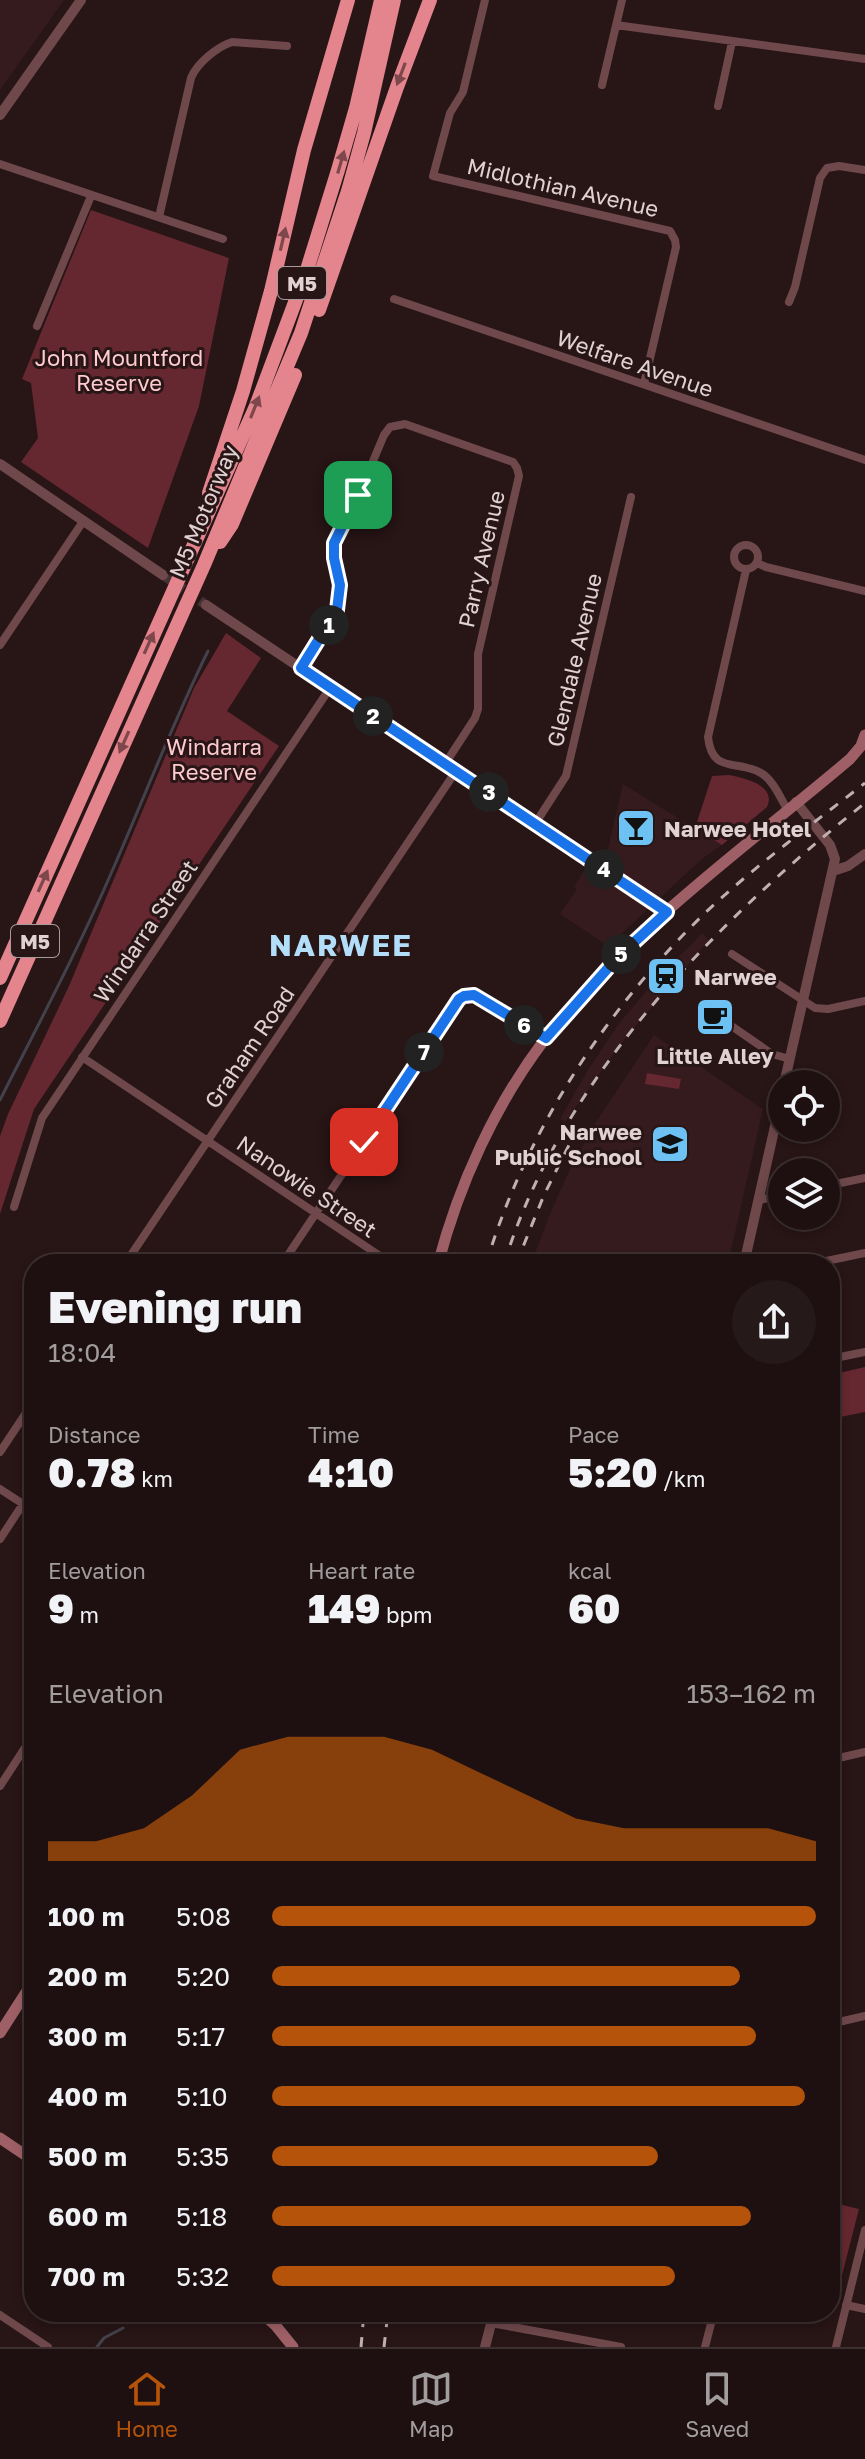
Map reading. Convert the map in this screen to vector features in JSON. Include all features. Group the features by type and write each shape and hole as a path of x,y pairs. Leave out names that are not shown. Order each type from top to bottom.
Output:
{"highway":[{"path":"188,554 243,391 271,291 341,0"},
{"path":"318,96 348,0"},
{"name":"M5 Motorway","path":"0,978 256,406 306,273 353,120 381,0"},
{"name":"M5 Motorway","path":"0,1021 204,565 286,372 332,244 364,133 394,0"},
{"name":"M5","path":"204,565 232,524 277,422 340,257 373,153 429,0"}],"main road":[{"path":"441,1254 459,1197 482,1144 511,1091 546,1038 617,958 667,912 850,759 861,746 865,735"},
{"path":"0,2033 24,1996"},
{"path":"0,2138 24,2154"},
{"path":"272,2322 293,2347"}],"street":[{"path":"0,115 81,0"},
{"name":"Midlothian Avenue","path":"485,0 463,92 450,113 433,176 670,231 676,247 644,384"},
{"path":"602,85 622,0"},
{"path":"616,25 865,59"},
{"path":"159,217 191,78 196,68 232,42 287,46"},
{"path":"718,106 732,42"},
{"path":"0,164 223,239"},
{"path":"789,302 820,178 827,168 839,166 865,170"},
{"path":"37,326 91,196"},
{"name":"Welfare Avenue","path":"394,299 865,460"},
{"name":"Parry Avenue","path":"301,668 337,610 340,585 334,543 390,427 405,424 513,462 519,476 478,654 478,709 445,764"},
{"path":"0,464 163,575"},
{"name":"Glendale Avenue","path":"535,824 566,776 631,497"},
{"path":"0,645 84,520"},
{"path":"746,545 756,550 759,556 757,563 746,570 739,567 735,555 740,547 746,545"},
{"path":"757,563 865,591"},
{"path":"746,570 708,737 710,750 722,762 764,775 833,849 835,859 787,1070"},
{"path":"206,605 667,912"},
{"name":"Windarra Street","path":"14,1207 42,1118 330,688"},
{"name":"Graham Road","path":"132,1254 456,771"},
{"path":"833,871 848,866 865,854"},
{"path":"732,954 815,1008 828,1009 865,1001"},
{"path":"289,1254 459,999 474,995 546,1038"},
{"path":"701,1005 772,1054 790,1059"},
{"name":"Nanowie Street","path":"82,1057 377,1254"},
{"path":"746,1254 772,1142"},
{"path":"840,1183 865,1178"},
{"path":"759,1200 768,1198"},
{"path":"840,1258 865,1253"},
{"path":"840,1357 865,1352"},
{"path":"0,1452 24,1416"},
{"path":"0,1489 23,1504 0,1539"},
{"path":"0,1786 24,1749"},
{"path":"840,1758 865,1752"},
{"path":"840,2022 865,2016"},
{"path":"836,2347 865,2230"},
{"path":"846,2305 865,2309"},
{"path":"0,2315 48,2347"},
{"path":"485,2347 491,2322"},
{"path":"514,2322 621,2347"},
{"path":"705,2347 711,2322"}],"shaded area":[{"path":"0,0 64,0 0,90"},
{"path":"623,784 722,845 702,859 608,946 560,914 577,889 574,887 583,872 607,853"},
{"path":"702,933 709,940 623,1041 565,1122 560,1119 620,1022"},
{"name":"Narwee Public School","path":"654,1035 763,1109 730,1254 535,1254 571,1167 596,1122"}],"green space":[{"name":"John Mountford Reserve","path":"91,210 229,258 199,406 148,548 21,462 38,438 31,383 22,379"},
{"name":"Windarra Reserve","path":"226,633 261,658 227,711 279,746 34,1109 0,1214 0,1136 8,1114 69,986 194,688"},
{"path":"729,775 757,784 769,799 767,807 722,845 695,828 712,776"},
{"path":"647,1073 681,1079 679,1089 645,1084"},
{"path":"865,1367 865,1412 840,1417 840,1373"},
{"path":"840,2204 859,2209 840,2283"}],"waterway":[{"path":"0,1100 86,928 208,651"},
{"path":"97,2347 104,2338 123,2328"}],"tunnel":[{"path":"163,575 206,605"}],"railway":[{"path":"489,1254 523,1167 547,1120 573,1075 635,990 705,913 865,783"},
{"path":"508,1254 530,1196 564,1130 604,1068 650,1008 700,952 754,899 865,803"},
{"path":"520,1254 570,1143"},
{"path":"361,2347 363,2322"},
{"path":"384,2347 387,2322"}],"place":[{"name":"Narwee Hotel","path":"636,828"},
{"name":"Narwee","path":"666,976"},
{"name":"Little Alley","path":"715,1017"},
{"name":"Narwee Public School","path":"670,1144"}],"district":[{"name":"NARWEE","path":"341,945"}],"route":[{"path":"358,495 334,543 340,585 337,610 301,668 667,912 617,958 546,1038 474,995 459,999 364,1142"}]}
